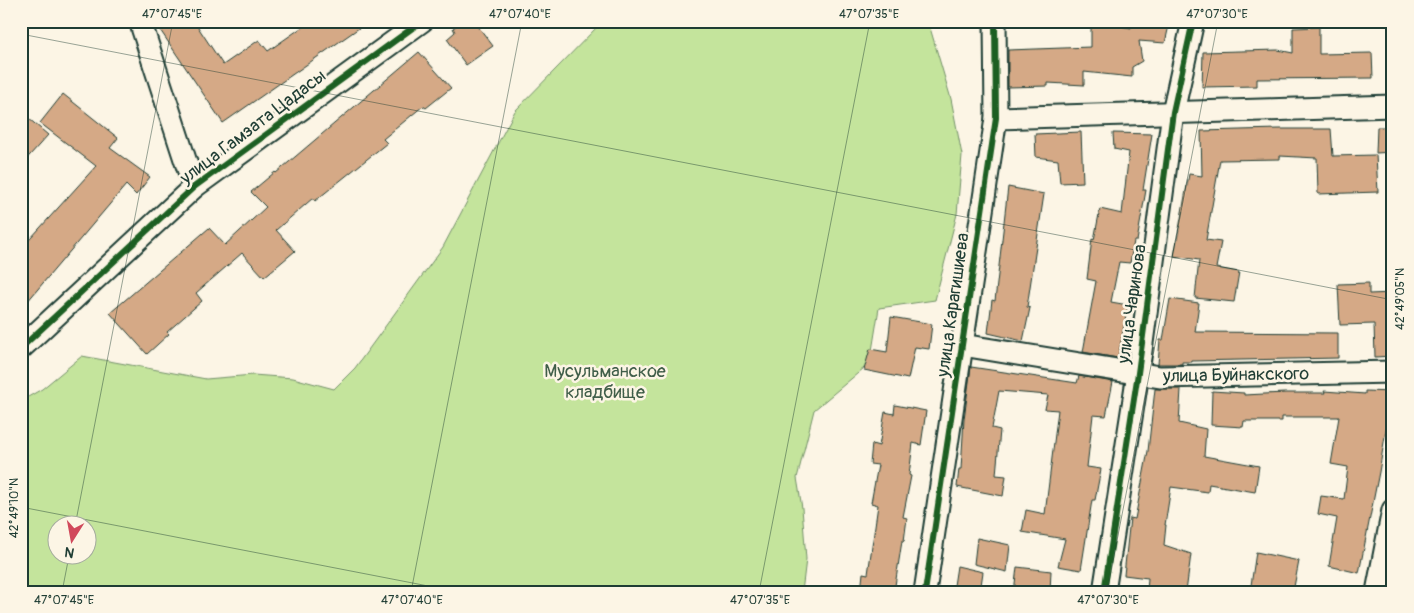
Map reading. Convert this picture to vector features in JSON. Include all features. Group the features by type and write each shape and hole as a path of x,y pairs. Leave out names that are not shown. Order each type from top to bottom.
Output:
{"street":[{"path":"140,21 194,187"},
{"name":"улица Гамзата Цадасы","path":"21,348 194,187 422,21"},
{"name":"улица Карагишиева","path":"925,592 996,118 994,21"},
{"name":"улица Чаринова","path":"1104,592 1138,374 1172,112 1193,21"},
{"path":"996,118 1393,106"},
{"name":"улица Буйнакского","path":"962,345 1160,377 1393,372"},
{"path":"1377,592 1393,510"}],"green space":[{"name":"Мусульманское кладбище","path":"614,21 928,21 951,99 962,155 957,214 935,300 879,308 870,363 814,410 797,478 802,508 806,559 802,592 21,592 21,401 42,389 82,356 206,379 253,375 293,378 334,389 355,368 443,247 515,111 598,26"}],"building":[{"path":"154,21 194,21 223,65 259,40 268,51 311,21 369,21 223,123"},
{"path":"463,21 474,21 493,46 466,65 447,39 455,32 453,28"},
{"path":"1091,21 1131,28 1132,21 1170,21 1165,43 1139,41 1142,61 1132,67 1132,77 1084,72 1084,85 1048,83 1048,86 1008,87 1008,50 1091,47"},
{"path":"1319,27 1319,54 1372,53 1373,78 1257,79 1257,86 1202,87 1203,52 1278,50 1293,53 1293,28"},
{"path":"419,52 451,88 426,108 423,106 383,139 387,143 315,201 313,198 276,230 295,251 264,277 242,253 196,293 202,301 167,332 169,334 147,354 110,313 209,228 225,245 266,207 251,192"},
{"path":"63,94 118,138 110,148 150,177 136,195 126,185 21,309 21,249 96,166 40,123"},
{"path":"21,112 48,135 21,165"},
{"path":"1377,127 1393,127 1393,152 1376,153"},
{"path":"1331,129 1333,156 1376,155 1378,192 1318,194 1317,158 1280,156 1280,159 1220,160 1206,240 1221,242 1216,268 1239,272 1234,302 1195,298 1199,260 1174,256 1189,174 1202,176 1201,131"},
{"path":"1081,132 1083,182 1060,183 1058,160 1036,157 1035,134"},
{"path":"1113,133 1152,134 1143,190 1146,190 1137,241 1134,241 1130,263 1119,262 1111,302 1128,305 1118,358 1083,352 1096,281 1087,279 1092,239 1094,240 1100,209 1122,214 1129,152 1114,149"},
{"path":"1008,187 1044,194 1027,307 1030,308 1023,341 988,333 992,300 995,301"},
{"path":"1369,283 1369,294 1393,293 1393,356 1375,357 1374,324 1340,325 1338,284"},
{"path":"1170,299 1199,303 1195,332 1338,333 1338,358 1192,361 1182,362 1182,364 1158,364 1160,340 1163,340"},
{"path":"891,317 932,324 929,349 915,347 908,379 864,370 870,349 887,352"},
{"path":"971,367 1077,383 1079,376 1113,382 1106,416 1093,415 1087,467 1101,469 1095,500 1092,500 1081,570 1058,566 1065,539 1022,532 1026,510 1045,514 1058,410 1045,409 1048,395 999,391 992,428 1000,430 996,475 1006,476 1003,496 957,487 959,469 961,469 964,419"},
{"path":"1155,389 1181,389 1179,423 1206,429 1204,456 1259,466 1255,492 1209,484 1208,492 1171,487 1164,545 1191,554 1186,592 1147,592 1148,578 1124,575 1130,518 1135,519 1148,451"},
{"path":"1212,391 1244,393 1244,395 1325,393 1324,391 1365,394 1365,391 1393,392 1393,418 1388,418 1359,573 1329,566 1337,518 1318,514 1321,496 1344,499 1348,467 1331,464 1339,417 1282,417 1282,421 1244,421 1243,427 1211,425"},
{"path":"895,405 926,411 921,445 913,443 909,475 911,476 903,517 907,518 904,541 902,541 894,592 861,592 863,573 868,574 878,505 871,503 878,465 870,464 872,444 879,446 885,412 894,414"},
{"path":"977,538 1010,545 1007,572 974,564"},
{"path":"1256,552 1299,561 1293,592 1250,592"},
{"path":"957,566 983,572 980,592 953,592"},
{"path":"1017,567 1051,571 1050,592 1014,592"}],"cycle path":[{"path":"21,348 194,187 422,21"},
{"path":"925,592 996,118 995,21"},
{"path":"1104,592 1138,373 1173,112 1193,21"}]}
